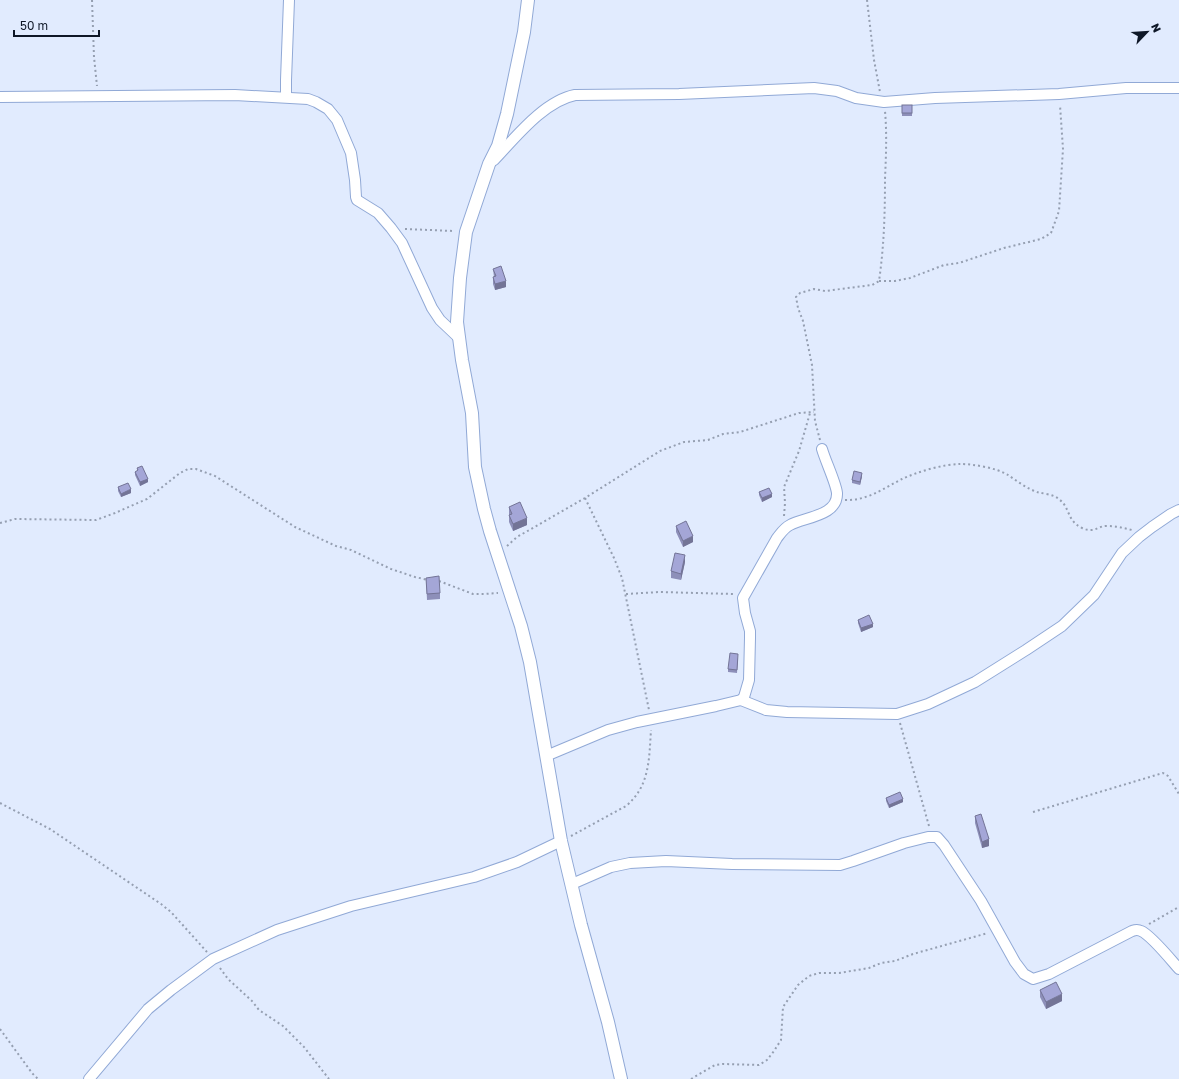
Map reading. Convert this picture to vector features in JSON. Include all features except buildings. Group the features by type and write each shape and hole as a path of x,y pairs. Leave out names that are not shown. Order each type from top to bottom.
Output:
{"street":[{"path":"286,97 290,0"},
{"path":"528,0 524,32 507,114 498,146 489,164 466,232 457,322 472,413 475,467 484,509 521,626 530,662 561,841 581,925 608,1022 621,1079"},
{"path":"489,164 530,122 559,100 575,95 679,94 814,88 837,91 856,98 884,102 935,98 1059,94 1126,88 1179,88"},
{"path":"0,97 235,95 286,97 308,99 316,102 333,114 352,153 357,200 378,213 392,228 402,243 432,308 440,320 459,338"},
{"path":"741,700 746,692 750,649 750,631 744,605 745,594 759,572 777,538 782,532 790,525 822,514 836,502 837,492 822,449"},
{"path":"546,756 608,730 651,719 741,700 760,709 786,712 897,714 928,704 975,682 1053,633 1089,601 1122,553 1152,527 1179,510"},
{"path":"572,884 611,867 630,863 666,862 840,865 853,862 904,843 932,836 940,839 944,844 978,896 1015,962 1024,974 1033,979 1049,974 1119,938 1138,930 1142,931 1148,936 1179,969"},
{"path":"89,1079 148,1009 213,958 277,930 351,906 474,877 517,862 561,841"}],"path":[{"path":"92,0 94,57 99,97"},
{"path":"867,0 878,86 884,102 886,129 885,213 879,281"},
{"path":"822,449 815,422 812,365 803,321 796,297 800,293 814,289 825,291 872,285 879,281 895,281 910,278 944,265 959,263 1004,248 1041,239 1051,233 1059,211 1063,149 1059,94"},
{"path":"392,228 466,232"},
{"path":"782,532 785,507 784,487 799,451 810,412"},
{"path":"498,556 516,537 585,498 660,451 684,442 708,440 723,434 740,432 799,413 814,412"},
{"path":"836,499 859,499 873,495 904,478 926,470 960,464 982,466 1006,474 1018,483 1036,492 1053,496 1060,500 1070,519 1082,528 1093,530 1108,526 1139,531 1152,527"},
{"path":"0,523 15,519 96,520 147,499 180,473 188,469 196,469 215,476 295,527 336,546 351,550 391,569 415,577 440,582 473,594 500,593 511,596"},
{"path":"561,841 626,806 634,798 641,786 648,768 651,719 626,594 617,564 585,498"},
{"path":"626,594 660,592 745,594"},
{"path":"897,714 932,836"},
{"path":"1033,812 1163,773 1168,776 1179,794"},
{"path":"0,803 50,829 171,912 213,958 228,979 252,1001 259,1010 283,1026 304,1047 329,1079"},
{"path":"1138,930 1179,907"},
{"path":"691,1079 715,1065 759,1065 767,1060 781,1040 783,1007 798,985 809,976 819,973 839,973 869,968 881,963 895,961 913,954 985,934 997,929"},
{"path":"0,1029 27,1067 38,1079"}]}
